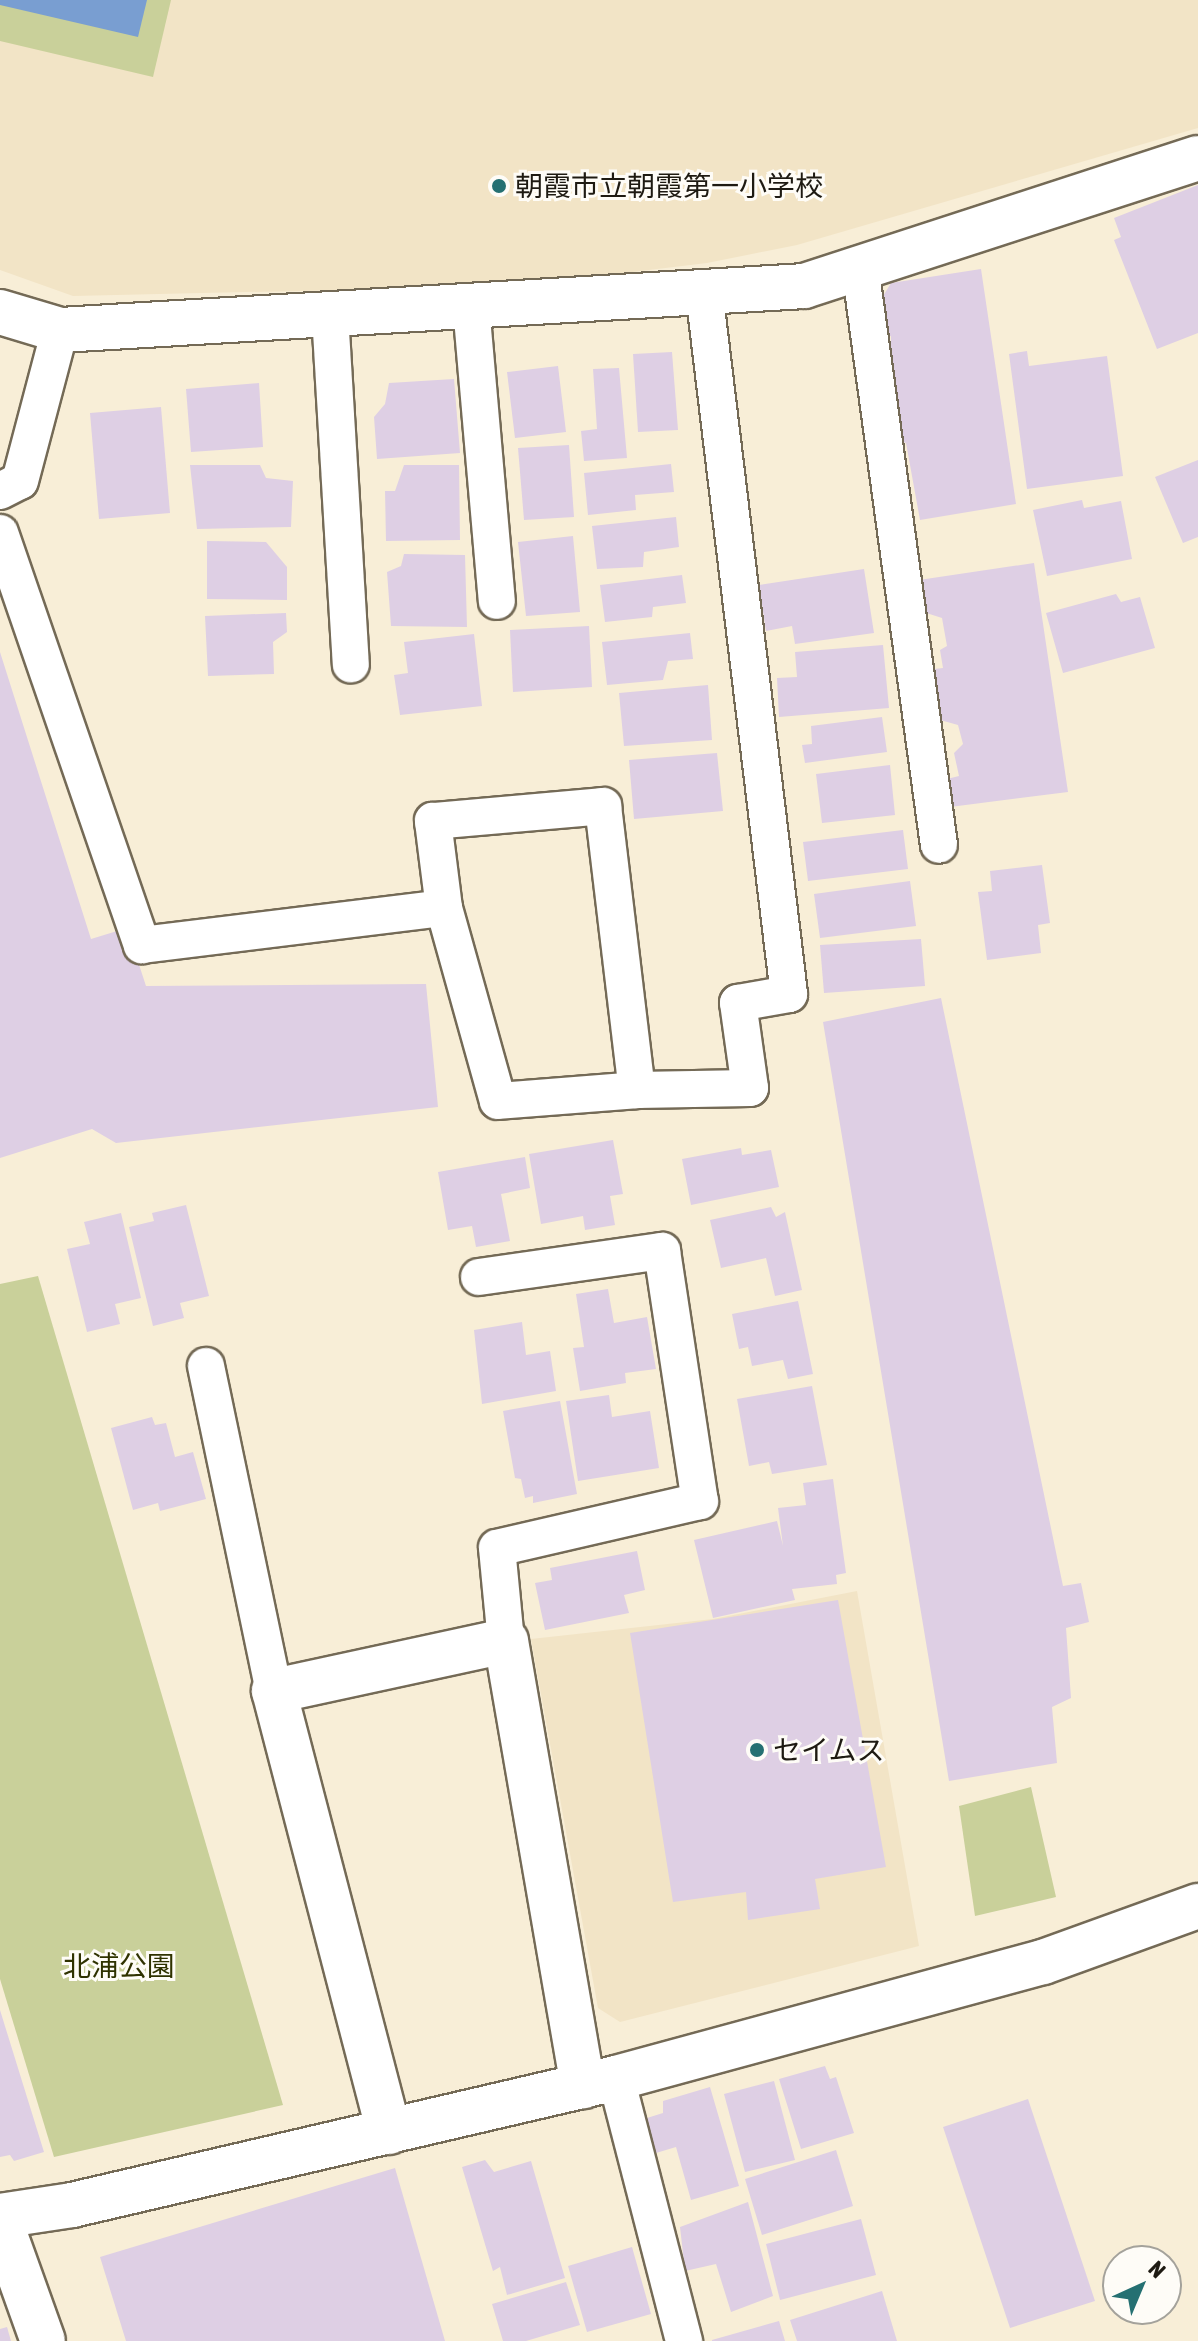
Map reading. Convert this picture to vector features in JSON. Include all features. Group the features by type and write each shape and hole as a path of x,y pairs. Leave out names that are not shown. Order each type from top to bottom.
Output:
{"street":[{"path":"0,312 60,330 804,286 1198,158"},
{"path":"389,2132 274,1691 506,1641 600,2082"},
{"path":"43,2341 0,2219 600,2082 1043,1962 1198,1906"}],"lane":[{"path":"860,267 939,845"},
{"path":"637,1090 603,806 433,821 444,908 498,1101 637,1090 750,1088 738,1003 789,994 704,292"},
{"path":"471,306 497,601"},
{"path":"330,314 351,664"},
{"path":"0,491 20,481 60,330"},
{"path":"0,533 142,945 444,908"},
{"path":"479,1277 662,1251 700,1501 497,1548 506,1641"},
{"path":"206,1366 274,1691"},
{"path":"600,2082 684,2341"}],"shaded area":[{"name":"朝霞市立朝霞第一小学校","path":"0,0 1198,0 1198,128 797,245 707,263 516,286 73,296 0,270"},
{"path":"857,1591 919,1946 620,2022 598,2008 531,1639 713,1619"}],"green space":[{"path":"0,0 171,0 153,77 0,41"},
{"name":"北浦公園","path":"38,1276 283,2105 54,2157 0,1979 0,1284"},
{"path":"1031,1787 1056,1897 975,1916 959,1806"}],"water":[{"path":"0,0 147,0 138,37 0,5"}],"building":[{"path":"1198,185 1198,333 1157,349 1114,240 1121,237 1114,218"},
{"path":"981,269 1016,504 920,520 906,443 890,438 891,336 876,339 871,316 891,283"},
{"path":"1027,351 1029,366 1107,356 1123,476 1027,489 1009,354"},
{"path":"672,352 678,430 638,432 633,354"},
{"path":"558,366 566,432 515,438 507,372"},
{"path":"619,368 627,458 584,461 581,431 597,429 593,369"},
{"path":"454,379 460,453 377,459 374,417 385,404 389,383"},
{"path":"259,383 263,447 191,452 186,389"},
{"path":"161,407 170,513 99,519 90,413"},
{"path":"569,445 574,517 524,520 518,448"},
{"path":"1198,460 1198,537 1183,543 1155,477"},
{"path":"671,464 674,492 635,495 636,510 588,515 584,473"},
{"path":"190,465 260,465 266,478 293,481 291,527 197,529"},
{"path":"404,465 459,465 460,540 386,541 385,491 395,491"},
{"path":"1082,500 1084,508 1121,501 1132,559 1047,576 1033,510"},
{"path":"676,517 679,547 644,552 643,567 597,569 592,526"},
{"path":"573,536 580,612 526,616 518,542"},
{"path":"207,541 266,542 287,567 287,600 207,599"},
{"path":"404,554 465,555 467,627 391,626 387,572 401,566"},
{"path":"1034,563 1068,792 950,807 943,780 959,776 954,753 963,744 958,725 933,718 926,670 943,668 940,650 947,646 942,618 917,610 919,580"},
{"path":"864,569 874,633 795,644 792,626 766,631 759,585"},
{"path":"682,575 686,603 653,607 652,617 605,622 600,585"},
{"path":"1116,594 1121,602 1140,597 1155,648 1063,673 1046,613"},
{"path":"286,613 287,632 273,642 274,674 208,676 205,616"},
{"path":"589,626 592,687 513,692 510,630"},
{"path":"690,633 693,659 668,661 663,680 607,685 602,642"},
{"path":"474,634 482,706 400,715 394,675 408,673 404,642"},
{"path":"883,645 889,708 779,717 777,678 797,677 795,652"},
{"path":"0,652 91,939 127,928 146,986 426,984 438,1107 116,1143 92,1129 0,1158"},
{"path":"708,685 712,740 624,746 619,693"},
{"path":"882,717 887,752 805,763 802,745 812,744 811,726"},
{"path":"717,753 723,811 634,819 629,760"},
{"path":"890,765 895,815 822,823 816,774"},
{"path":"903,830 908,869 808,881 803,842"},
{"path":"1042,865 1050,923 1038,925 1041,953 987,960 978,892 992,891 990,871"},
{"path":"910,881 916,926 820,938 814,894"},
{"path":"921,939 925,986 824,993 820,945"},
{"path":"941,998 1063,1586 1081,1583 1089,1622 1066,1628 1071,1698 1052,1707 1057,1763 949,1781 823,1022"},
{"path":"613,1140 623,1194 610,1196 615,1225 585,1230 583,1216 541,1224 529,1154"},
{"path":"741,1148 742,1155 771,1150 779,1187 691,1205 682,1159"},
{"path":"525,1157 530,1188 501,1194 510,1241 476,1247 472,1226 448,1230 438,1172"},
{"path":"186,1205 209,1296 180,1303 184,1318 153,1326 129,1227 154,1221 152,1213"},
{"path":"771,1207 776,1217 785,1212 802,1290 775,1296 766,1258 721,1268 710,1220"},
{"path":"121,1213 141,1298 115,1304 120,1324 87,1332 67,1249 90,1244 84,1222"},
{"path":"608,1289 614,1323 647,1317 656,1369 625,1373 626,1383 580,1391 573,1348 584,1347 576,1294"},
{"path":"798,1301 813,1374 788,1379 783,1360 752,1366 748,1347 739,1349 732,1314"},
{"path":"522,1322 526,1355 550,1351 556,1391 482,1404 474,1330"},
{"path":"812,1386 827,1465 772,1474 769,1462 749,1466 737,1399"},
{"path":"609,1395 612,1417 650,1411 659,1468 578,1481 566,1401"},
{"path":"560,1401 577,1494 533,1503 533,1496 525,1498 521,1479 515,1478 503,1411"},
{"path":"152,1417 155,1425 166,1423 175,1457 193,1452 206,1499 160,1511 158,1503 133,1510 111,1428"},
{"path":"833,1479 846,1573 836,1575 837,1584 792,1589 795,1600 713,1618 694,1540 777,1521 783,1546 778,1508 806,1505 803,1483"},
{"path":"637,1551 645,1590 624,1595 629,1613 545,1630 535,1583 552,1580 550,1568"},
{"name":"セイムス","path":"838,1600 886,1867 815,1879 820,1909 748,1920 746,1892 673,1902 630,1633"},
{"path":"0,2010 44,2152 14,2161 10,2155 0,2157"},
{"path":"825,2066 830,2079 836,2077 854,2133 801,2149 779,2079"},
{"path":"774,2081 795,2160 745,2172 724,2094"},
{"path":"710,2087 739,2186 691,2200 676,2147 656,2153 647,2118 663,2113 663,2101"},
{"path":"1028,2099 1095,2301 1010,2328 943,2127"},
{"path":"836,2150 853,2206 762,2235 745,2179"},
{"path":"485,2160 494,2172 531,2161 565,2278 507,2295 500,2267 493,2271 462,2167"},
{"path":"395,2168 445,2341 126,2341 100,2257"},
{"path":"748,2202 773,2296 731,2312 716,2264 685,2271 680,2227"},
{"path":"861,2219 876,2275 780,2300 766,2244"},
{"path":"632,2247 651,2314 587,2332 568,2266"},
{"path":"566,2282 580,2325 526,2341 503,2341 492,2304"},
{"path":"882,2291 897,2341 797,2341 790,2320"},
{"path":"779,2321 785,2341 712,2341 712,2340"},
{"path":"7,2327 11,2341 0,2341 0,2329"}],"place":[{"name":"朝霞市立朝霞第一小学校","path":"499,186"},
{"name":"セイムス","path":"757,1750"}]}
